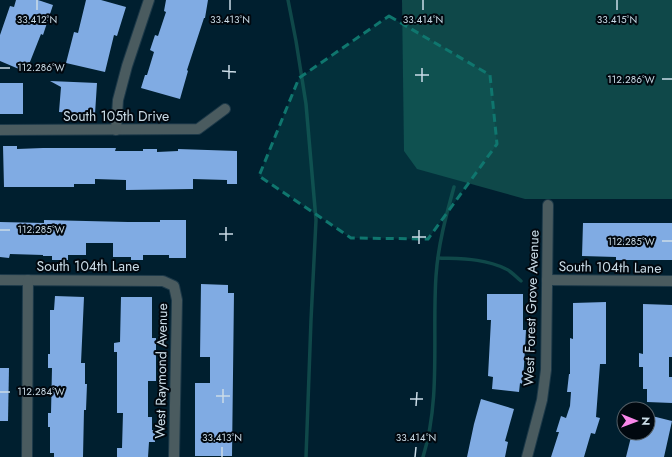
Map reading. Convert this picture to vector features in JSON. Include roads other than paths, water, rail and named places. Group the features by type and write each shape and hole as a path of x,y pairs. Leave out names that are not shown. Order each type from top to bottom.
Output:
{"street":[{"path":"116,130 118,100 127,66 149,0"},
{"name":"South 105th Drive","path":"0,130 198,129 225,110"},
{"name":"West Forest Grove Avenue","path":"527,457 542,400 546,370 548,205"},
{"name":"South 104th Lane","path":"0,280 163,281 174,286"},
{"path":"27,457 28,280"},
{"name":"South 104th Lane","path":"547,280 672,282"},
{"name":"West Raymond Avenue","path":"174,286 177,300 174,457"}],"waterway":[{"path":"288,0 306,104 316,220 306,457"},
{"path":"423,457 429,435 434,390 437,264 443,231 454,187"},
{"path":"438,258 481,261 498,265 508,270 521,281"}]}
